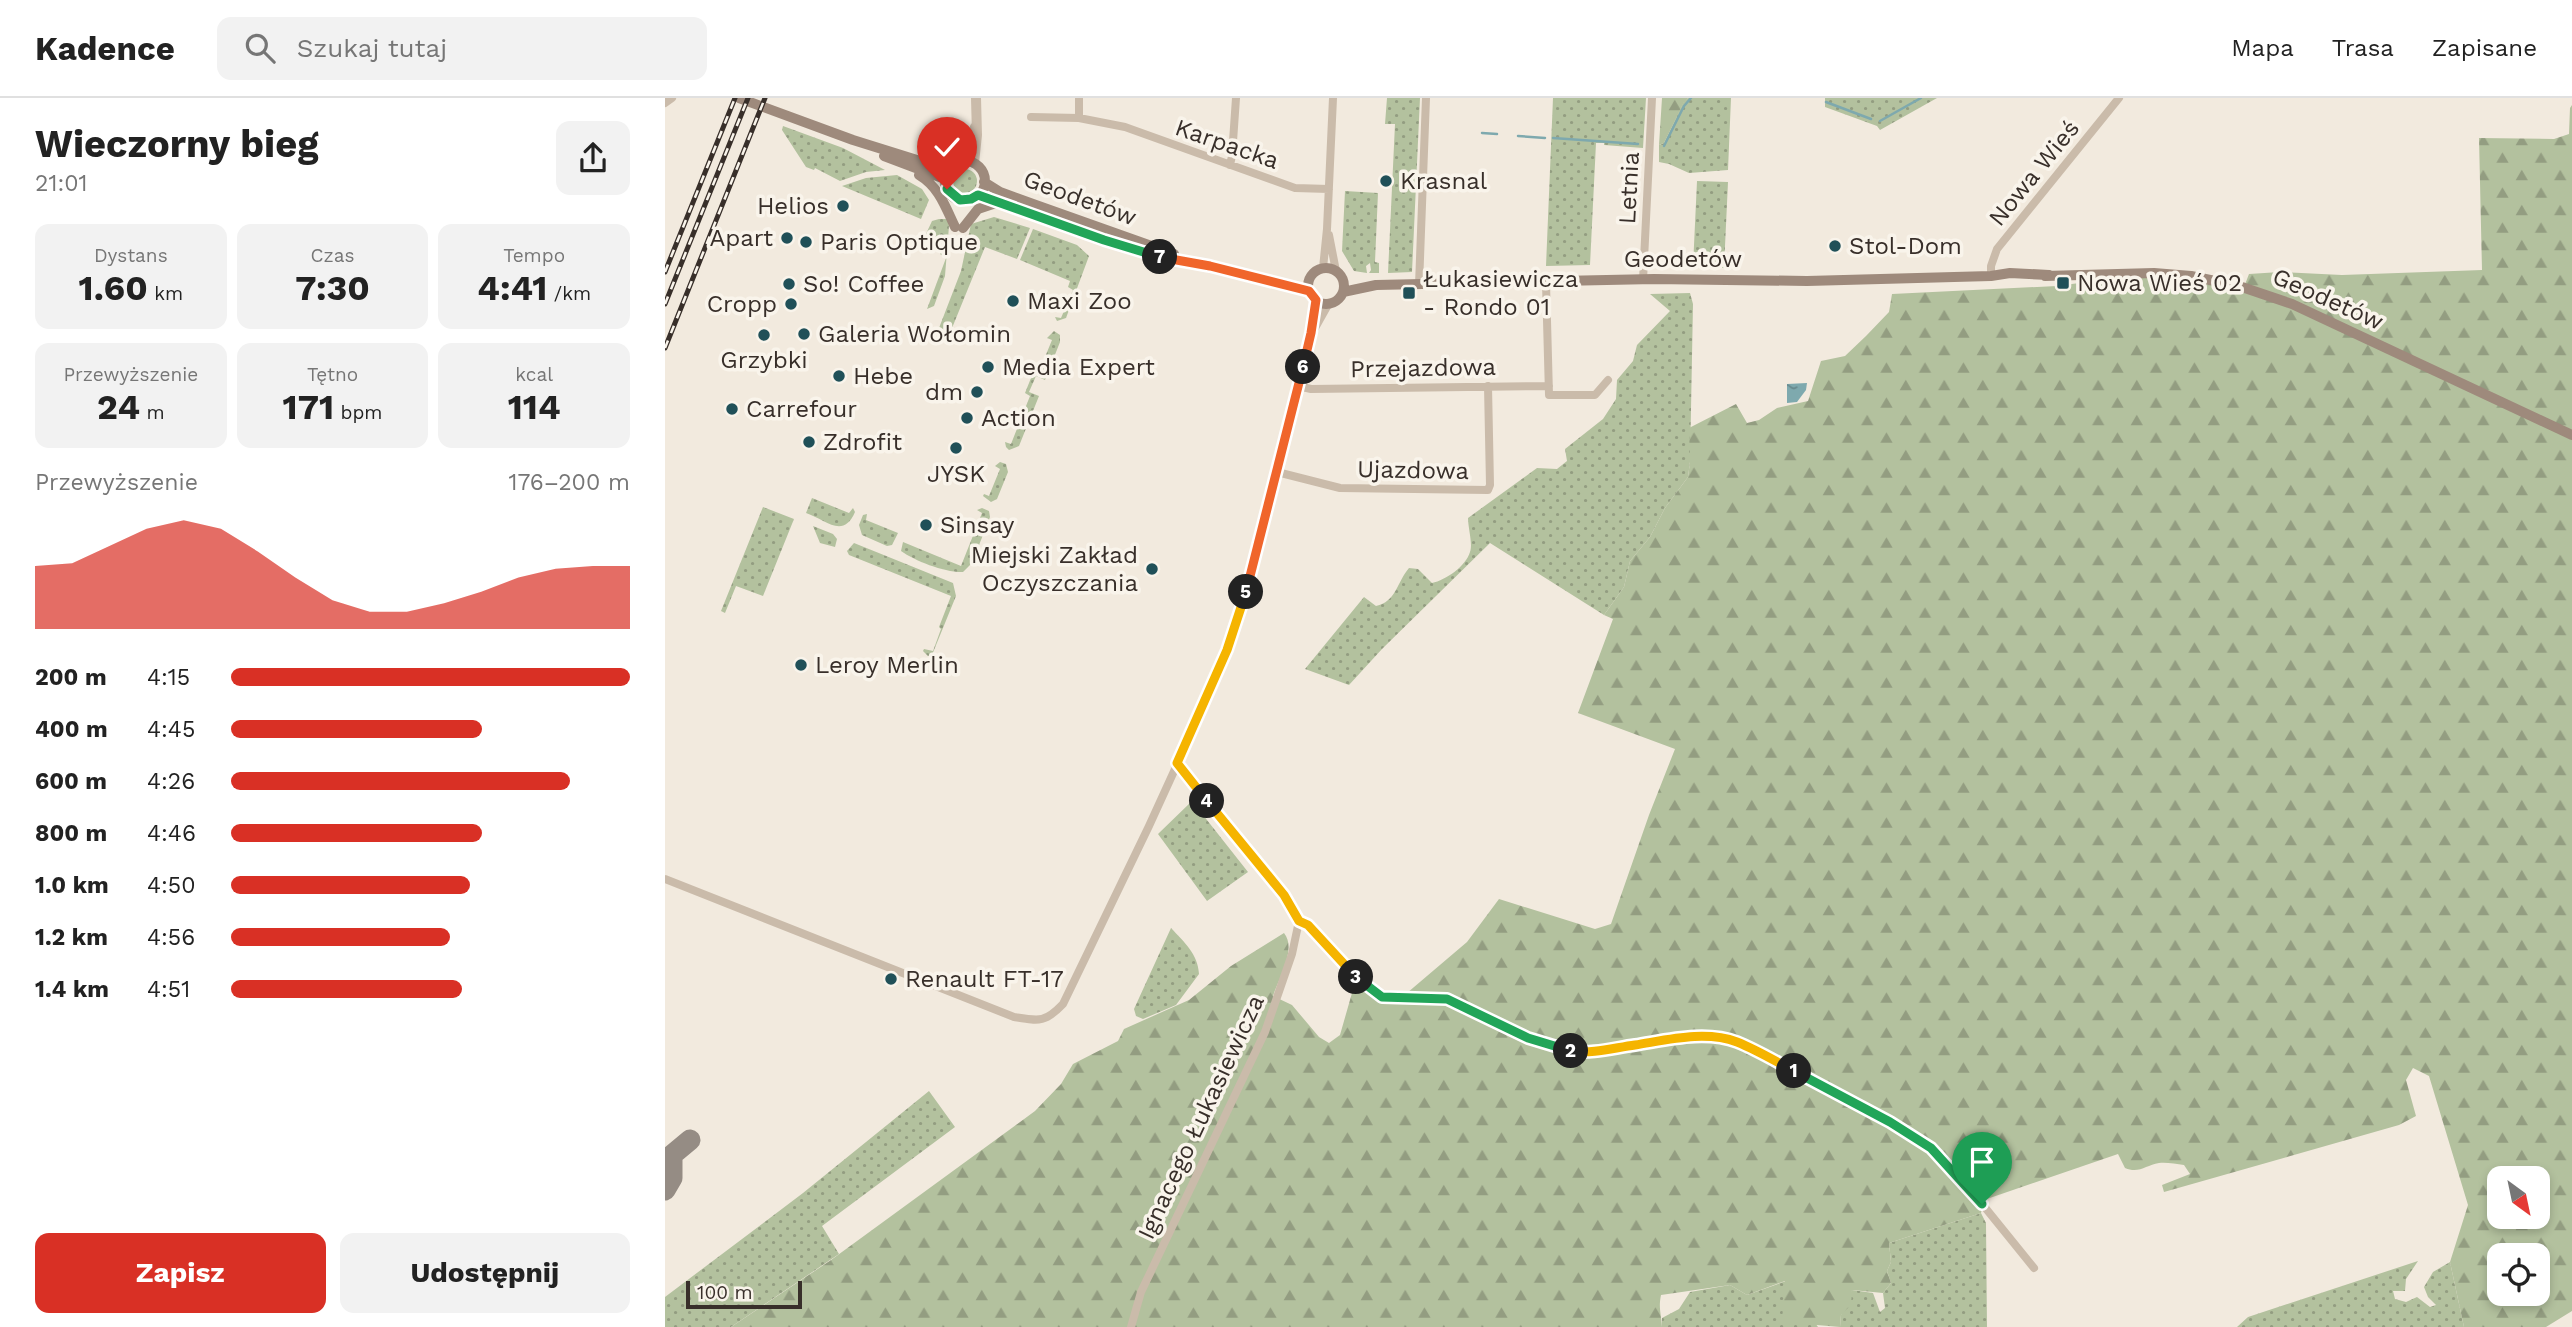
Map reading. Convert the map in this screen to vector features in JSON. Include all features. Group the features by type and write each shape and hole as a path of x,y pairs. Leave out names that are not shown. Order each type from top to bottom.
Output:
{"main road":[{"path":"739,98 947,175"},
{"path":"853,139 928,180 940,194 959,227 978,209 996,203"},
{"path":"969,162 981,170 984,182 978,195 967,200 956,198 947,189 947,175 954,164 969,162"},
{"path":"902,164 947,175"},
{"name":"Geodetów","path":"984,182 1000,192 1203,265"},
{"name":"Geodetów","path":"978,195 1104,240 1171,260 1311,291"},
{"path":"1323,268 1339,275 1343,292 1338,299 1329,303 1311,291 1314,272 1323,268"},
{"name":"Geodetów","path":"1343,292 1376,285 1643,280 1807,281 1991,276 2010,273 2154,273 2191,276 2239,286 2293,304 2572,435"},
{"name":"Geodetów","path":"1339,275 1376,285"}],"street":[{"path":"969,162 977,135 976,98"},
{"path":"1079,98 1079,118"},
{"path":"1230,165 1235,98"},
{"path":"1323,268 1328,229 1332,98"},
{"path":"1419,285 1426,98"},
{"name":"Letnia","path":"1643,280 1652,98"},
{"name":"Nowa Wieś","path":"1991,276 1991,266 1997,249 2119,98"},
{"name":"Karpacka","path":"1031,117 1079,118 1125,127 1295,188 1329,189"},
{"path":"1328,229 1339,275"},
{"path":"1546,283 1549,386"},
{"path":"665,879 1014,1017 1039,1021 1053,1015 1063,1004 1177,763 1234,632 1311,333 1311,291"},
{"path":"1311,333 1329,303"},
{"name":"Przejazdowa","path":"1298,386 1311,389 1549,386 1549,395 1595,395 1608,380"},
{"name":"Ujazdowa","path":"1277,472 1340,488 1488,490 1488,386"},
{"path":"1177,763 1284,895 1299,921 1308,925 1361,982 1382,997 1447,999 1528,1038 1567,1051 1587,1053 1703,1036 1735,1041 1890,1122 1931,1148 1962,1179 2034,1268"},
{"name":"Ignacego Łukasiewicza","path":"1131,1327 1141,1292 1265,1032 1293,954 1299,921"}],"green space":[{"path":"1387,98 1420,98 1412,272 1388,273 1395,124 1385,124"},
{"path":"1553,98 1646,98 1643,148 1596,143 1590,265 1546,266"},
{"path":"1662,98 1688,98 1664,143 1659,145"},
{"path":"1688,98 1731,98 1728,170 1689,173 1659,162 1659,145 1664,143 1684,101"},
{"path":"1825,98 1937,98 1880,130 1877,126 1825,107"},
{"path":"2572,105 2572,1311 2546,1327 2464,1327 2450,1262 2468,1205 2429,1076 2413,1068 2406,1080 2416,1116 2399,1125 2164,1192 2162,1185 2190,1174 2184,1165 2162,1163 2130,1170 2125,1168 2118,1154 1984,1200 1981,1213 1889,1243 1891,1262 1887,1271 1891,1283 1883,1293 1852,1290 1851,1305 1841,1315 1840,1327 1782,1322 1785,1281 1747,1295 1730,1285 1661,1295 1661,1327 731,1327 831,1260 1035,1111 1061,1084 1073,1064 1118,1041 1124,1029 1189,1000 1231,966 1284,933 1288,940 1288,955 1273,996 1292,1005 1319,1037 1329,1043 1340,1035 1352,993 1362,978 1387,996 1407,993 1467,942 1499,899 1595,929 1611,924 1675,749 1578,713 1613,619 1604,615 1624,587 1630,561 1650,537 1665,508 1688,477 1689,428 1736,404 1747,423 1759,420 1777,408 1808,401 1821,361 1845,356 1889,312 1892,294 2057,286 2154,273 2244,287 2249,274 2280,272 2342,275 2482,270 2479,138 2554,139 2569,134"},
{"path":"783,126 843,148 885,170 866,172 840,181 815,168 806,167 782,130"},
{"path":"965,169 974,172 977,181 974,190 965,193 956,190 953,181 956,172"},
{"path":"897,175 922,189 929,200 921,219 842,186 866,178"},
{"path":"1697,181 1728,182 1724,268 1693,267"},
{"path":"1345,191 1378,193 1375,262 1379,263 1379,273 1369,273 1370,263 1366,266 1367,273 1354,271 1342,251"},
{"path":"994,217 1030,228 1017,259 985,247 950,333 939,328 961,271 971,224"},
{"path":"948,219 949,226 945,276 934,306 927,309 946,258 940,254 944,244 925,236 932,221"},
{"path":"1033,229 1077,245 1089,256 1066,318 1057,321 1055,317 1061,318 1073,290 1068,287 1070,281 1020,260"},
{"path":"1690,293 1693,304 1688,477 1665,508 1650,537 1630,561 1624,587 1604,615 1490,543 1349,685 1305,669 1364,597 1376,606 1383,604 1392,596 1409,568 1418,569 1432,583 1449,576 1460,567 1471,549 1468,518 1537,468 1557,469 1567,461 1565,449 1603,419 1616,399 1617,380 1633,361 1637,345 1670,311 1650,294"},
{"path":"1054,331 1060,335 1060,342 1045,380 1036,376 1029,392 1039,396 1019,446 1009,450 1005,442 1011,444 1030,396 1025,393 1033,373 1038,374 1052,340 1047,338"},
{"path":"1000,462 1006,464 1008,472 997,499 991,502 983,496 989,496 1000,469 995,466"},
{"path":"812,498 849,513 853,508 855,512 845,525 833,525 806,513"},
{"path":"763,507 794,519 763,596 736,586 725,613 721,611"},
{"path":"982,508 989,511 990,517 972,563 963,572 931,566 901,551 903,542 961,566 982,513 977,510"},
{"path":"867,514 866,520 898,533 892,545 887,546 862,535 859,525 863,515"},
{"path":"813,526 833,534 837,539 835,547 820,543"},
{"path":"854,543 953,583 956,596 932,655 928,656 923,651 933,651 951,596 849,555 847,551"},
{"path":"1192,801 1248,872 1207,901 1158,834"},
{"path":"1171,928 1193,954 1199,974 1176,1005 1143,1019 1136,1016 1134,1009"},
{"path":"929,1091 955,1127 822,1226 839,1254 731,1327 665,1327 665,1297 803,1193"},
{"path":"1981,1213 1986,1223 1987,1327 1840,1327 1841,1315 1852,1290 1873,1293 1880,1312 1885,1308 1883,1293 1891,1283 1887,1271 1891,1262 1889,1243"},
{"path":"2418,1261 2406,1279 2405,1291 2393,1291 2395,1299 2406,1302 2417,1297 2430,1307 2436,1305 2428,1297 2424,1287 2433,1272 2450,1262 2464,1327 2237,1327 2248,1317"},
{"path":"1786,1281 1818,1327 1661,1327 1662,1318 1679,1309 1690,1292 1730,1285 1747,1295"}],"water":[{"path":"1807,383 1806,390 1797,402 1787,403 1787,384"}],"waterway":[{"path":"1664,146 1684,106 1691,98"},
{"path":"1880,121 1921,98"},
{"path":"1826,102 1871,119"},
{"path":"1482,133 1497,134"},
{"path":"1518,136 1545,138"},
{"path":"1553,138 1638,144"}],"taxiway":[{"path":"665,1190 672,1178 672,1155 690,1140"}],"railway":[{"path":"665,272 735,98"},
{"path":"665,304 748,98"},
{"path":"665,348 765,98"}],"place":[{"name":"Krasnal","path":"1386,181"},
{"name":"Helios","path":"843,206"},
{"name":"Apart","path":"787,238"},
{"name":"Paris Optique","path":"806,242"},
{"name":"Stol-Dom","path":"1835,246"},
{"name":"Nowa Wieś 02","path":"2063,283"},
{"name":"So! Coffee","path":"789,284"},
{"name":"Łukasiewicza - Rondo 01","path":"1409,293"},
{"name":"Maxi Zoo","path":"1013,301"},
{"name":"Cropp","path":"791,304"},
{"name":"Galeria Wołomin","path":"804,334"},
{"name":"Grzybki","path":"764,335"},
{"name":"Media Expert","path":"988,367"},
{"name":"Hebe","path":"839,376"},
{"name":"dm","path":"977,392"},
{"name":"Carrefour","path":"732,409"},
{"name":"Action","path":"967,418"},
{"name":"Zdrofit","path":"809,442"},
{"name":"JYSK","path":"956,448"},
{"name":"Sinsay","path":"926,525"},
{"name":"Miejski Zakład Oczyszczania","path":"1152,569"},
{"name":"Leroy Merlin","path":"801,665"},
{"name":"Renault FT-17","path":"891,979"}],"route":[{"path":"947,189 953,197 960,200 978,195 1034,217 1171,260 1203,265 1309,291 1316,300 1311,333 1244,601 1207,699 1177,763 1284,895 1299,921 1308,925 1361,982 1378,995 1389,999 1447,999 1528,1038 1567,1051 1587,1053 1703,1036 1735,1041 1907,1132 1931,1148 1982,1204"}]}
